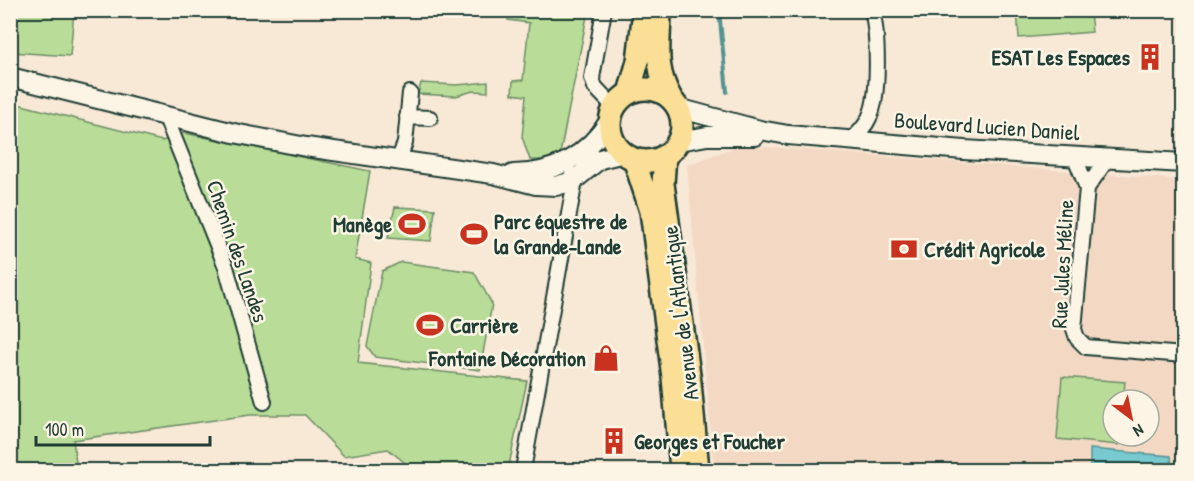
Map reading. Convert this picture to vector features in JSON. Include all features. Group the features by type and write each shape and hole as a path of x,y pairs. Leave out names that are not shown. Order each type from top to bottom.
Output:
{"main road":[{"path":"657,13 658,64 661,82 674,103 682,129 672,148 655,160 629,156 613,140 618,107 657,13"},
{"path":"618,107 651,89 674,103"},
{"name":"Avenue de l'Atlantique","path":"672,148 663,184 698,471"},
{"name":"Avenue de l'Atlantique","path":"629,156 651,211 673,377 681,471"}],"street":[{"path":"493,174 544,172 559,167 586,149 618,107 595,87 592,78 604,10"},
{"path":"851,140 870,117 873,103 878,43 872,10"},
{"path":"10,77 306,147 493,174 536,186 556,186 573,181 600,159 629,156"},
{"path":"398,161 405,143 410,93"},
{"name":"Boulevard Lucien Daniel","path":"674,103 760,130 788,135"},
{"name":"Chemin des Landes","path":"165,115 226,267 264,402"},
{"path":"407,117 430,118"},
{"name":"Boulevard Lucien Daniel","path":"672,148 707,136 788,135 1184,163"},
{"path":"523,471 573,181 572,175 584,158 586,149"},
{"name":"Rue Jules Méline","path":"1075,157 1088,188 1074,328 1077,338 1086,347 1184,355"},
{"path":"1088,188 1108,158"}],"shaded area":[{"path":"741,145 1183,180 1183,470 714,470 687,165"}],"green space":[{"path":"10,11 74,11 70,56 11,52"},
{"path":"509,11 588,11 560,154 543,160 530,160 522,137 526,96 512,94 513,81 523,80 529,23 508,20"},
{"path":"1017,11 1090,11 1092,32 1019,38"},
{"path":"488,82 488,92 473,91 456,96 418,94 421,83 457,85"},
{"path":"10,102 162,141 184,133 370,171 355,259 371,263 358,363 527,381 508,470 414,470 388,449 344,456 305,415 250,415 73,440 77,470 11,470"},
{"name":"Manège","path":"395,207 435,209 431,241 388,238"},
{"name":"Carrière","path":"401,262 474,272 492,304 480,370 375,357 367,346 382,271"},
{"path":"1062,377 1125,382 1124,388 1101,388 1101,443 1057,439"}],"water":[{"path":"1090,449 1171,456 1172,470 1090,470"}],"waterway":[{"path":"719,10 727,92"}],"place":[{"name":"ESAT Les Espaces","path":"1150,57"},
{"name":"Manège","path":"412,224"},
{"name":"Parc équestre de la Grande-Lande","path":"474,234"},
{"name":"Crédit Agricole","path":"904,249"},
{"name":"Carrière","path":"430,325"},
{"name":"Fontaine Décoration","path":"606,358"},
{"name":"Georges et Foucher","path":"614,441"}]}
